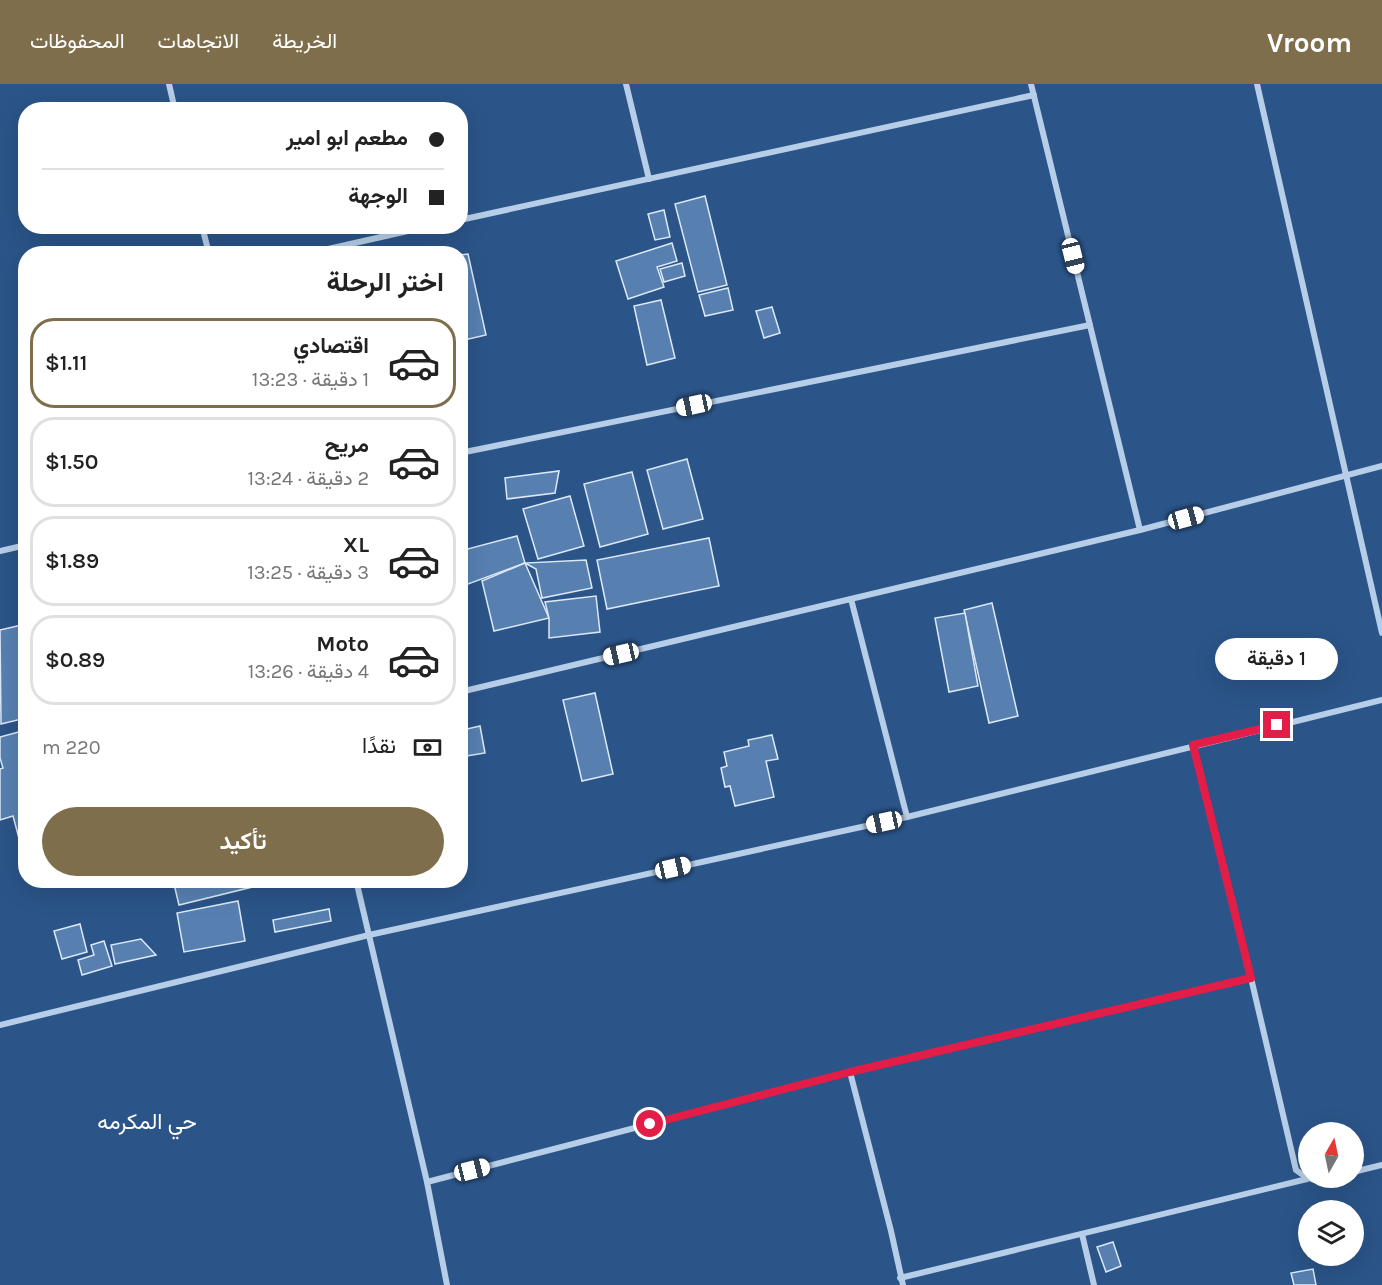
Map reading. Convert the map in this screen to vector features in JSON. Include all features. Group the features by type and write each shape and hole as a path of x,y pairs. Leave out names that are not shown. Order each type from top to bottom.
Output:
{"street":[{"path":"169,84 173,102"},
{"path":"626,84 649,179"},
{"path":"1031,84 1140,530"},
{"path":"1257,84 1382,633"},
{"path":"468,218 1034,95"},
{"path":"341,246 395,234"},
{"path":"468,451 1090,325"},
{"path":"468,690 1140,530 1382,466"},
{"path":"0,551 18,547"},
{"path":"851,599 907,817"},
{"path":"0,1025 369,935 907,817 1382,700"},
{"path":"1193,745 1298,1172"},
{"path":"358,888 427,1182 447,1285"},
{"path":"427,1182 850,1072 1251,978"},
{"path":"850,1072 903,1285"},
{"path":"1364,1169 1382,1165"},
{"path":"900,1278 1298,1181"},
{"path":"1082,1234 1094,1285"}],"building":[{"path":"705,196 727,285 698,292 675,204"},
{"path":"664,210 670,237 655,240 648,214"},
{"path":"672,243 677,261 657,267 664,287 628,299 616,261"},
{"path":"468,254 486,335 468,339"},
{"path":"682,263 685,276 664,282 660,269"},
{"path":"728,288 733,310 705,316 699,295"},
{"path":"661,300 675,358 647,365 634,306"},
{"path":"772,307 780,333 764,338 756,311"},
{"path":"687,459 703,519 663,529 647,470"},
{"path":"559,471 555,493 507,499 505,478"},
{"path":"632,472 648,534 600,547 584,484"},
{"path":"570,496 584,546 538,559 523,509"},
{"path":"517,536 525,563 468,584 468,549"},
{"path":"709,538 719,586 607,609 597,560"},
{"path":"586,560 592,588 542,598 536,569 525,563"},
{"path":"525,563 549,618 494,631 482,581"},
{"path":"596,596 600,632 549,638 549,618 545,602"},
{"path":"992,603 1018,716 989,723 964,610"},
{"path":"965,613 978,686 949,692 935,618"},
{"path":"18,626 18,720 1,724 0,630"},
{"path":"595,693 613,774 582,781 563,700"},
{"path":"480,726 485,753 468,756 468,729"},
{"path":"18,732 18,835 13,816 0,820 0,769 3,768 0,758 0,737"},
{"path":"772,735 778,759 766,761 774,797 735,806 730,786 725,787 721,768 727,766 724,752 749,746 748,740"},
{"path":"175,888 248,888 179,905"},
{"path":"238,901 245,941 184,952 177,913"},
{"path":"329,909 331,921 275,932 273,920"},
{"path":"80,924 87,952 62,959 54,931"},
{"path":"141,939 156,955 115,964 111,945"},
{"path":"104,941 112,966 82,975 78,960 94,955 91,945"},
{"path":"1113,1242 1121,1266 1106,1272 1097,1247"},
{"path":"1313,1269 1316,1285 1294,1285 1291,1273"}],"district":[{"name":"حي المكرمه","path":"147,1121"}],"route":[{"path":"650,1124 850,1072 1251,978 1193,745 1277,725"}]}
